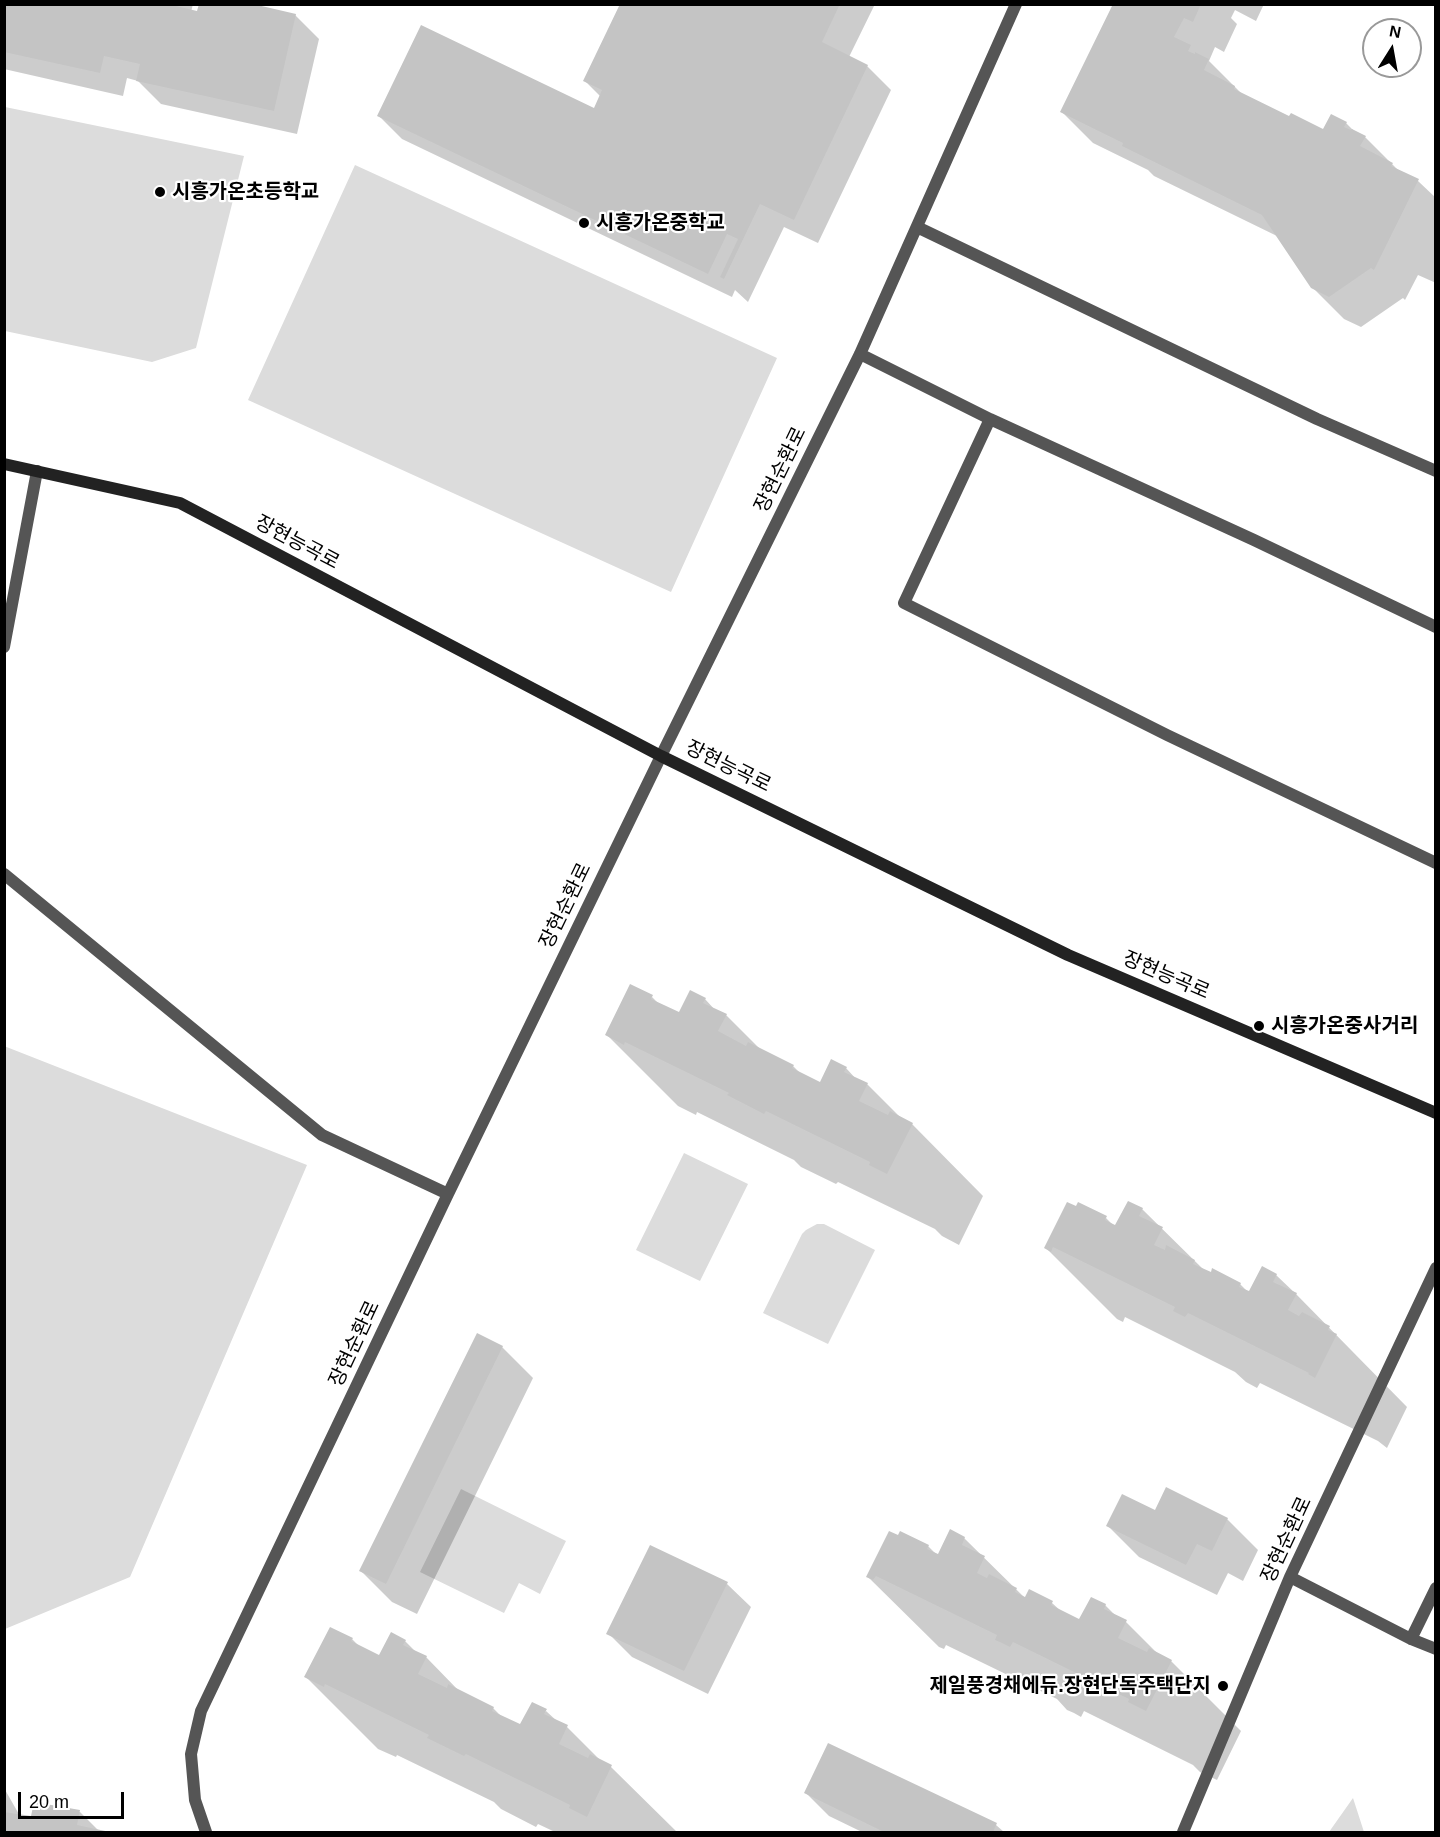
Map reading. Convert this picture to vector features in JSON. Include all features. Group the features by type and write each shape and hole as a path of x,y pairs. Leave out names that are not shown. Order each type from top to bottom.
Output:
{"main road":[{"name":"장현능곡로","path":"4,464 180,503 661,756 1068,955 1436,1113"}],"street":[{"name":"장현순환로","path":"206,1833 195,1800 191,1754 201,1711 448,1194 860,354 1016,4"},
{"path":"918,228 1317,419 1436,471"},
{"path":"860,354 990,419 1254,540 1436,627"},
{"path":"990,419 904,603 1167,735 1436,863"},
{"path":"4,647 37,471"},
{"path":"4,874 322,1135 448,1194"},
{"name":"장현순환로","path":"1183,1833 1290,1577 1436,1268"},
{"path":"1290,1577 1411,1639 1436,1649"},
{"path":"1411,1639 1436,1588"}],"shaded area":[{"path":"5,107 244,156 196,348 152,362 5,331"},
{"path":"355,165 777,358 671,592 248,400"},
{"path":"4,1046 307,1165 130,1577 5,1629"},
{"path":"684,1153 748,1184 700,1281 636,1250"},
{"path":"817,1224 824,1224 875,1250 828,1344 763,1313 802,1234"},
{"path":"461,1489 566,1541 540,1594 519,1583 504,1613 420,1572"},
{"path":"1353,1798 1364,1832 1329,1832"}],"building":[{"path":"4,4 167,4 197,11 199,4 253,4 296,14 274,111 136,81 140,64 104,56 100,73 4,52"},
{"path":"620,4 840,4 822,42 868,65 794,220 760,204 724,279 720,277 738,239 727,234 708,274 377,116 421,25 594,108 602,90 583,81"},
{"path":"1113,4 1201,4 1193,22 1184,18 1174,37 1191,45 1188,51 1209,59 1204,70 1235,86 1234,89 1289,116 1291,113 1323,129 1331,114 1347,122 1344,127 1366,136 1360,146 1393,163 1391,166 1419,179 1374,270 1371,268 1329,297 1311,288 1262,215 1122,146 1123,143 1060,112"},
{"path":"630,984 653,995 651,999 679,1012 690,990 706,998 703,1003 727,1014 718,1031 746,1046 748,1042 794,1065 792,1068 820,1082 831,1059 847,1067 844,1072 868,1083 859,1101 888,1115 890,1111 913,1123 887,1174 869,1165 870,1162 766,1111 764,1114 727,1095 729,1093 625,1042 624,1045 605,1035"},
{"path":"1128,1201 1143,1208 1139,1216 1163,1227 1154,1245 1165,1250 1166,1245 1195,1260 1193,1264 1211,1272 1212,1268 1241,1283 1239,1287 1249,1291 1262,1266 1277,1274 1273,1282 1297,1293 1288,1310 1299,1316 1302,1312 1330,1326 1328,1330 1337,1334 1315,1378 1188,1313 1185,1317 1173,1311 1175,1307 1053,1247 1051,1252 1044,1248 1067,1202 1076,1206 1078,1202 1107,1216 1105,1220 1115,1225"},
{"path":"477,1333 503,1346 386,1584 359,1571"},
{"path":"1166,1487 1228,1518 1212,1551 1197,1544 1186,1565 1106,1526 1122,1494 1155,1510"},
{"path":"950,1529 965,1537 962,1545 985,1556 977,1573 987,1578 989,1574 1017,1588 1015,1592 1025,1597 1029,1589 1053,1601 1051,1605 1079,1619 1091,1597 1106,1604 1104,1609 1127,1620 1118,1638 1147,1652 1149,1648 1172,1660 1146,1711 1128,1702 1129,1699 1013,1642 1010,1647 995,1640 997,1635 876,1576 873,1580 866,1577 889,1531 898,1535 900,1531 929,1545 927,1549 938,1554"},
{"path":"650,1545 728,1582 684,1671 606,1634"},
{"path":"330,1627 353,1638 351,1641 379,1655 391,1632 406,1640 403,1645 427,1656 418,1674 447,1688 448,1684 494,1707 492,1711 520,1724 532,1702 547,1709 544,1714 568,1725 559,1744 588,1758 590,1754 612,1765 587,1817 569,1808 570,1805 466,1754 464,1756 427,1738 429,1735 325,1684 324,1687 304,1677"},
{"path":"828,1743 997,1823 993,1832 884,1832 804,1793"},
{"path":"34,1802 80,1810 77,1825 110,1832 4,1832 4,1812 31,1816"}],"place":[{"name":"시흥가온초등학교","path":"160,192"},
{"name":"시흥가온중학교","path":"584,223"},
{"name":"시흥가온중사거리","path":"1259,1026"},
{"name":"제일풍경채에듀.장현단독주택단지","path":"1223,1686"}]}
